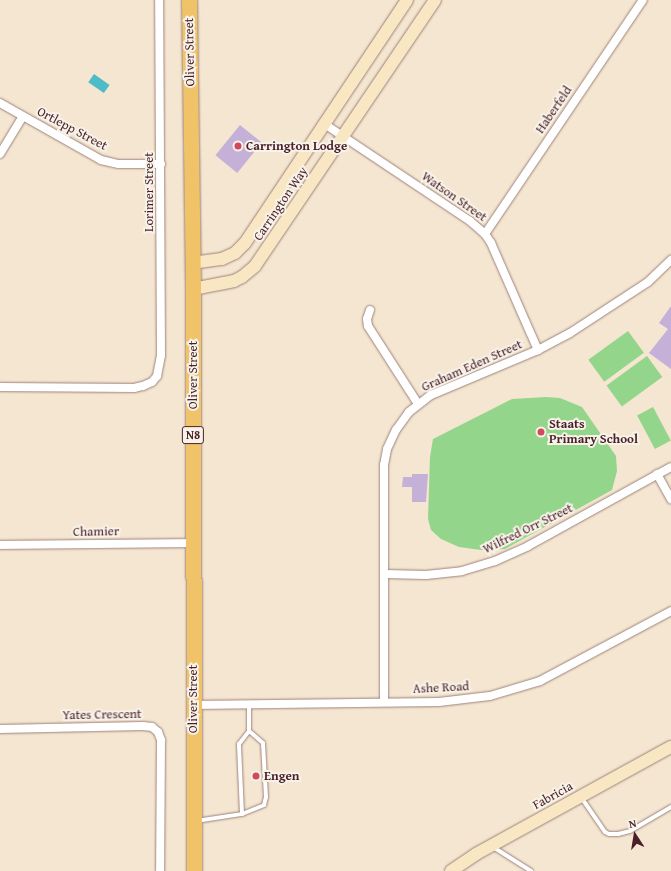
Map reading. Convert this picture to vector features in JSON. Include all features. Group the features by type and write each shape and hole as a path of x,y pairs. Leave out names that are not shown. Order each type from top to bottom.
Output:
{"highway":[{"name":"Oliver Street","path":"189,0 193,289 194,871"}],"street":[{"name":"Lorimer Street","path":"0,386 134,388 152,382 157,376 161,354 159,0"},
{"name":"Carrington Way","path":"192,263 222,259 235,253 245,243 323,123 407,0"},
{"name":"Carrington Way","path":"193,289 234,281 252,269 435,0"},
{"name":"Haberfeld","path":"484,234 643,0"},
{"name":"Ortlepp Street","path":"0,103 102,160 119,164 161,164"},
{"path":"0,154 23,116"},
{"name":"Watson Street","path":"323,123 470,220 484,234 491,243 538,350"},
{"name":"Graham Eden Street","path":"384,702 384,466 388,449 396,430 409,412 431,395 538,350 593,319 648,282 671,260"},
{"path":"370,310 366,319 368,326 418,404"},
{"name":"Wilfred Orr Street","path":"385,574 426,575 462,571 495,561 528,546 671,467"},
{"path":"657,474 671,499"},
{"name":"Chamier","path":"0,545 193,543"},
{"name":"Ashe Road","path":"193,705 439,702 490,696 540,681 671,611"},
{"name":"Yates Crescent","path":"0,728 143,726 152,727 158,732 161,740 160,871"},
{"name":"Fabricia","path":"451,871 491,846 670,749"}],"lane":[{"path":"242,814 239,744 249,731 250,704"},
{"path":"194,822 242,814 264,805 266,801 263,743 249,731"},
{"path":"581,796 605,832 609,834 618,834 630,831 671,807"},
{"path":"491,846 515,863 531,871"}],"green space":[{"path":"628,331 644,353 604,382 588,360"},
{"path":"647,356 662,377 622,406 607,385"},
{"path":"546,397 560,398 582,407 616,456 617,471 612,490 505,549 481,550 459,547 441,539 431,530 428,519 430,457 433,439 512,399"},
{"path":"653,407 671,441 655,449 637,415"}],"water":[{"path":"94,74 110,85 104,93 88,82"}],"building":[{"path":"240,125 262,143 237,173 215,155"},
{"path":"671,306 671,369 649,353 668,329 659,323"},
{"path":"412,474 428,474 426,502 412,502 412,487 402,487 403,477 412,477"}],"place":[{"name":"Carrington Lodge","path":"238,146"},
{"name":"Staats Primary School","path":"541,432"},
{"name":"Engen","path":"256,776"}]}
